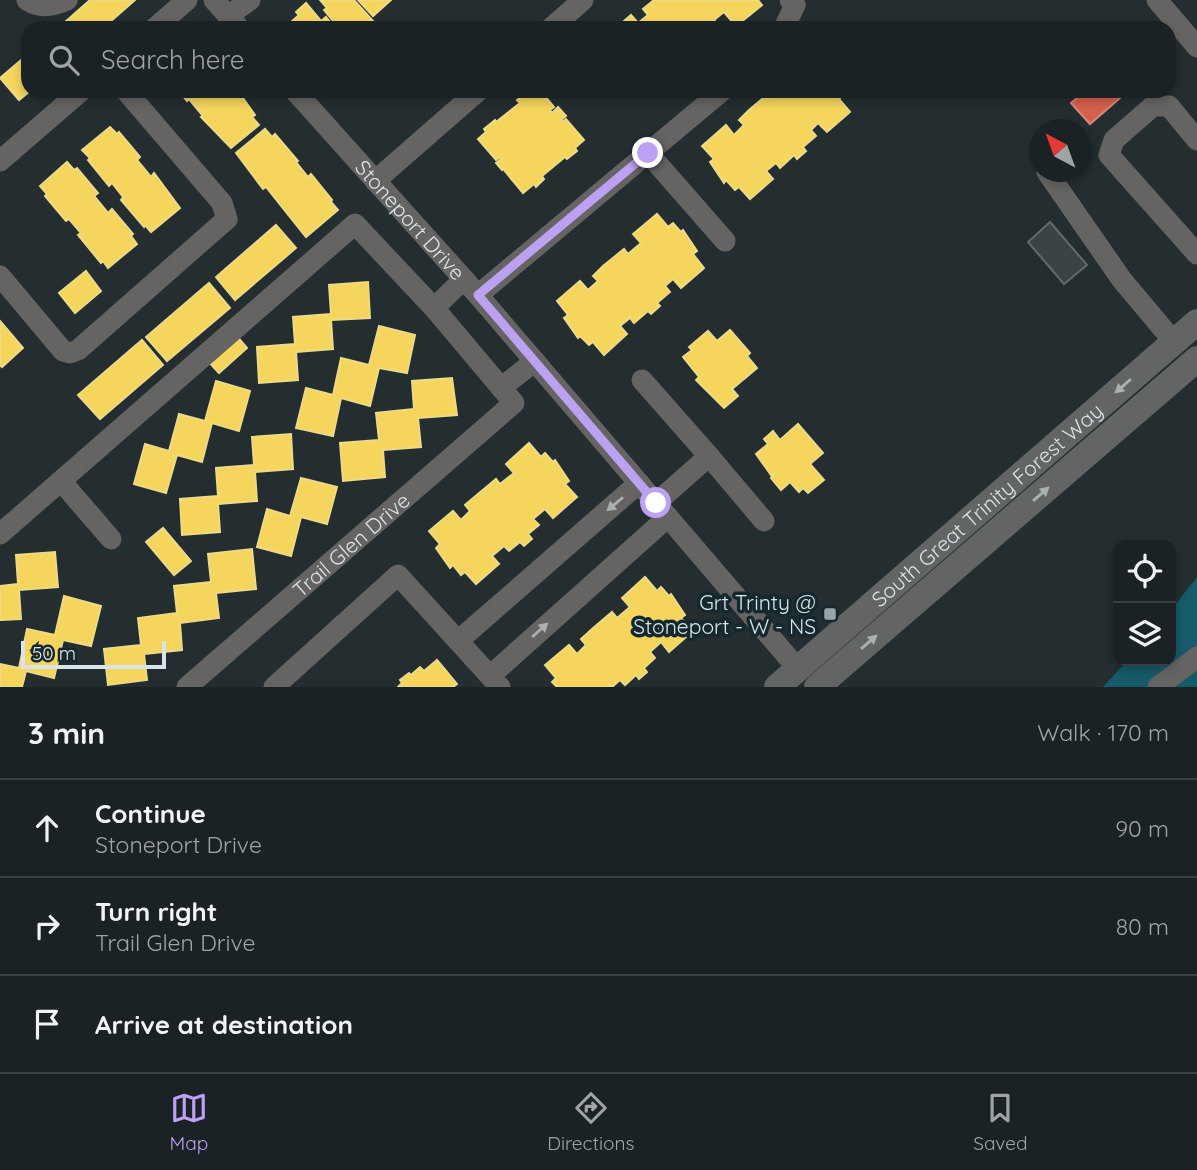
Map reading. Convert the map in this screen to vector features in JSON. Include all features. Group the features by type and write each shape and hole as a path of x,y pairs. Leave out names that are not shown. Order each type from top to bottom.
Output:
{"main road":[{"name":"South Great Trinity Forest Way","path":"777,687 1197,322"},
{"name":"South Great Trinity Forest Way","path":"817,687 1197,359"}],"street":[{"path":"27,0 35,5 54,6 67,0"},
{"path":"163,21 187,0"},
{"path":"214,0 232,21"},
{"path":"234,21 250,0"},
{"path":"559,21 583,0"},
{"path":"787,21 795,5 790,0"},
{"path":"1157,0 1175,21"},
{"path":"1176,22 1197,47"},
{"path":"0,161 73,98"},
{"path":"0,276 64,352 70,353 78,350 227,219 222,203 133,98"},
{"name":"Stoneport Drive","path":"301,98 471,287 798,668"},
{"path":"375,181 470,98"},
{"path":"434,307 471,287 648,153 714,98"},
{"path":"1197,140 1169,106 1153,106 1114,140 1109,155 1197,254"},
{"path":"648,153 725,241"},
{"path":"1054,182 1122,280 1174,342"},
{"path":"0,534 355,224 434,307 507,396"},
{"name":"Trail Glen Drive","path":"187,687 507,396 535,361"},
{"path":"642,380 764,521"},
{"path":"274,687 398,576 495,681 662,510 709,457"},
{"path":"61,481 111,539"},
{"path":"458,641 639,483"},
{"path":"1158,687 1197,657"}],"shaded area":[{"path":"1197,577 1197,687 1103,687 1122,666 1176,666 1176,604"}],"building: Homes":[{"path":"90,0 135,0 111,21 66,21"},
{"path":"320,0 354,0 373,21 333,21 324,10 327,8"},
{"path":"358,0 391,0 373,16"},
{"path":"654,0 758,0 762,5 742,21 732,21 724,12 715,21 640,21 648,15 643,9"},
{"path":"306,3 321,21 292,21 299,15 296,12"},
{"path":"631,15 636,21 624,21"},
{"path":"21,60 21,98 19,100 0,78"},
{"path":"185,98 243,98 259,125 231,148 201,117 203,116 189,99 187,101"},
{"path":"547,98 554,107 550,110 552,113 558,107 566,116 562,122 566,119 584,140 575,148 577,151 542,176 544,179 536,187 534,184 523,193 504,170 505,167 502,170 496,163 500,157 496,160 478,139 486,132 484,129 520,103 517,100"},
{"path":"763,98 840,98 850,112 827,132 818,123 811,130 816,136 803,147 806,151 797,159 794,155 780,168 776,163 766,171 773,179 750,199 739,187 735,190 726,180 724,183 710,162 714,159 702,146 726,125 734,135 744,125 739,120"},
{"path":"110,127 117,134 119,132 140,157 137,160 151,177 154,173 180,208 151,232 121,200 123,197 112,183 109,186 82,150"},
{"path":"265,129 272,137 275,134 308,177 311,174 338,210 306,237 266,187 263,189 236,153"},
{"path":"67,162 74,170 77,168 98,193 94,196 108,213 112,209 133,234 131,236 137,244 108,268 78,235 81,233 69,219 66,221 45,196 47,194 40,186"},
{"path":"657,214 668,227 673,223 681,232 683,230 697,251 693,254 704,268 681,288 673,279 665,286 670,292 657,303 660,306 651,314 648,311 634,323 630,318 620,326 627,334 604,355 593,342 589,345 580,336 578,338 564,318 568,315 557,301 580,281 588,290 598,281 593,276 603,266 624,249 628,254 641,243 633,234"},
{"path":"276,225 296,248 235,300 216,277"},
{"path":"86,271 101,291 75,313 59,293"},
{"path":"368,282 370,318 331,320 333,349 296,352 298,380 259,383 257,347 295,344 293,317 331,314 329,285"},
{"path":"209,283 230,308 167,361 146,337"},
{"path":"0,321 23,348 2,367 0,365"},
{"path":"379,326 415,335 407,373 379,368 370,406 341,398 333,436 296,428 306,388 333,395 341,358 369,365"},
{"path":"730,330 750,353 747,356 757,368 732,389 738,396 724,408 696,380 699,377 683,357 692,350 689,347 708,331 717,341"},
{"path":"235,334 247,348 219,373 207,360"},
{"path":"142,340 163,365 100,419 78,395"},
{"path":"452,378 457,415 418,418 421,447 383,450 385,477 343,481 340,443 379,440 376,413 414,409 412,381"},
{"path":"216,381 250,391 239,431 212,423 202,462 177,455 166,493 134,484 145,444 169,451 179,414 205,421"},
{"path":"798,424 823,453 810,464 824,480 808,493 803,488 799,492 790,482 781,490 771,478 775,472 771,475 756,454 768,444 764,439 773,431 780,440"},
{"path":"291,434 293,469 255,472 257,501 218,504 220,532 182,535 180,499 218,496 216,468 254,465 252,437"},
{"path":"529,443 541,457 545,453 553,462 555,460 569,481 565,484 577,497 553,518 545,509 533,519 539,525 528,534 532,539 524,546 520,542 509,551 504,546 492,556 499,564 476,584 465,572 461,575 453,565 450,568 436,548 440,544 429,531 453,511 461,520 470,511 465,505 496,479 500,484 514,473 506,464"},
{"path":"301,478 337,487 327,524 301,517 291,556 257,547 267,509 290,516"},
{"path":"163,528 191,561 174,575 146,542"},
{"path":"252,549 256,589 216,593 219,618 180,623 182,650 144,654 147,680 108,685 104,649 141,645 138,618 177,613 174,586 211,582 208,554"},
{"path":"55,552 58,587 19,590 21,619 0,620 0,586 18,584 16,555"},
{"path":"645,577 657,591 661,587 669,596 671,594 685,615 681,618 693,631 669,652 661,642 650,652 655,658 644,668 647,672 639,679 636,675 625,685 620,680 612,687 557,687 552,682 556,678 545,665 569,645 577,654 586,645 581,639 592,629 612,612 617,618 630,607 622,598"},
{"path":"64,596 101,606 91,646 63,640 54,678 26,671 22,687 0,687 0,664 19,668 27,629 55,635"},
{"path":"437,660 457,684 453,687 398,687 402,683 400,680 409,673 411,675 420,667 424,671"}],"building: Shops":[{"path":"1077,98 1120,98 1092,122 1092,119 1085,119 1071,103"}],"building: Other":[{"path":"1050,222 1087,265 1064,284 1028,242"}],"place":[{"name":"Grt Trinty @ Stoneport - W - NS","path":"830,614"}],"route":[{"path":"648,153 478,295 656,503"}]}
